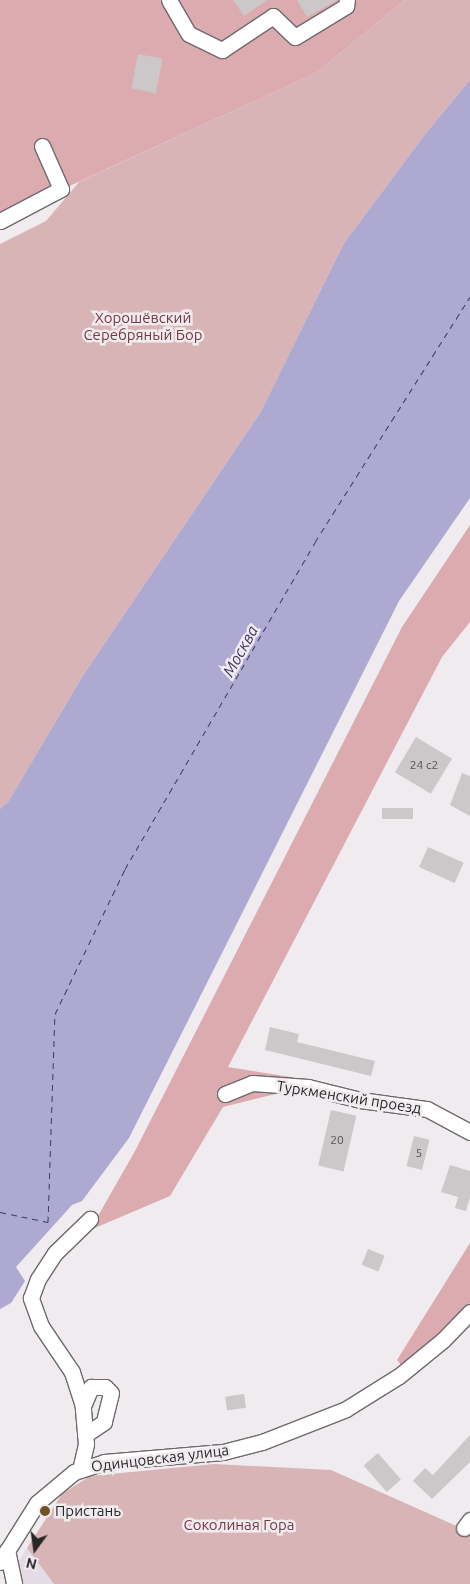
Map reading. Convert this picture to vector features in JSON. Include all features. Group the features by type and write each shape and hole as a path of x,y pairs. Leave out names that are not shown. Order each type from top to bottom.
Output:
{"street":[{"path":"169,0 189,34 222,50 273,16 295,37 346,6 347,0"},
{"path":"0,221 61,189 42,146"},
{"name":"Туркменский проезд","path":"225,1094 252,1083 308,1087 360,1100 427,1109 470,1132"},
{"path":"14,1584 4,1556 42,1496 56,1483 80,1470 85,1435 83,1406 72,1372 41,1326 31,1298 38,1278 55,1253 90,1218"},
{"name":"Одинцовская улица","path":"80,1470 104,1462 223,1452 262,1442 346,1409 398,1376 443,1340 470,1312"},
{"path":"83,1406 91,1387 105,1387 110,1393 104,1422 85,1435"}],"shaded area":[{"path":"0,0 405,0 316,73 0,218"},
{"path":"470,525 470,622 442,657 228,1067 297,1078 292,1090 223,1107 170,1196 90,1230 135,1151 402,627"},
{"path":"470,1243 470,1303 445,1331 402,1366 397,1360"},
{"path":"27,1548 54,1584 4,1584"}],"green space":[{"name":"Хорошёвский Серебряный Бор","path":"405,0 470,0 470,80 426,133 344,243 260,413 82,677 8,802 0,809 0,244 46,221 79,182 316,73"},
{"name":"Соколиная Гора","path":"214,1464 331,1470 470,1532 470,1584 54,1584 27,1548 62,1494 90,1476"}],"water":[{"name":"Москва","path":"470,80 470,498 399,601 129,1138 82,1201 72,1205 16,1267 25,1281 11,1303 0,1309 0,809 8,802 82,677 260,413 344,243 426,133"}],"building":[{"path":"233,0 267,0 244,16"},
{"path":"297,0 337,0 307,17"},
{"path":"138,54 163,59 156,93 131,88"},
{"path":"416,737 452,759 431,794 395,772"},
{"path":"462,773 470,776 470,816 450,805"},
{"path":"382,808 413,808 413,819 382,819"},
{"path":"428,847 464,863 455,883 419,867"},
{"path":"270,1027 299,1034 297,1042 375,1061 371,1076 265,1050"},
{"path":"331,1110 356,1116 344,1171 318,1166"},
{"path":"414,1136 430,1140 422,1170 407,1166"},
{"path":"450,1165 470,1171 470,1197 466,1211 455,1208 458,1197 441,1192"},
{"path":"368,1249 385,1256 378,1272 362,1265"},
{"path":"244,1394 246,1408 227,1411 225,1397"},
{"path":"470,1435 470,1462 432,1499 413,1481 425,1468 433,1475"},
{"path":"378,1453 401,1479 387,1492 364,1465"}],"ferry route":[{"path":"0,1212 48,1222 55,1014 125,869 315,542 470,297"}],"place":[{"name":"Пристань","path":"45,1511"}]}
